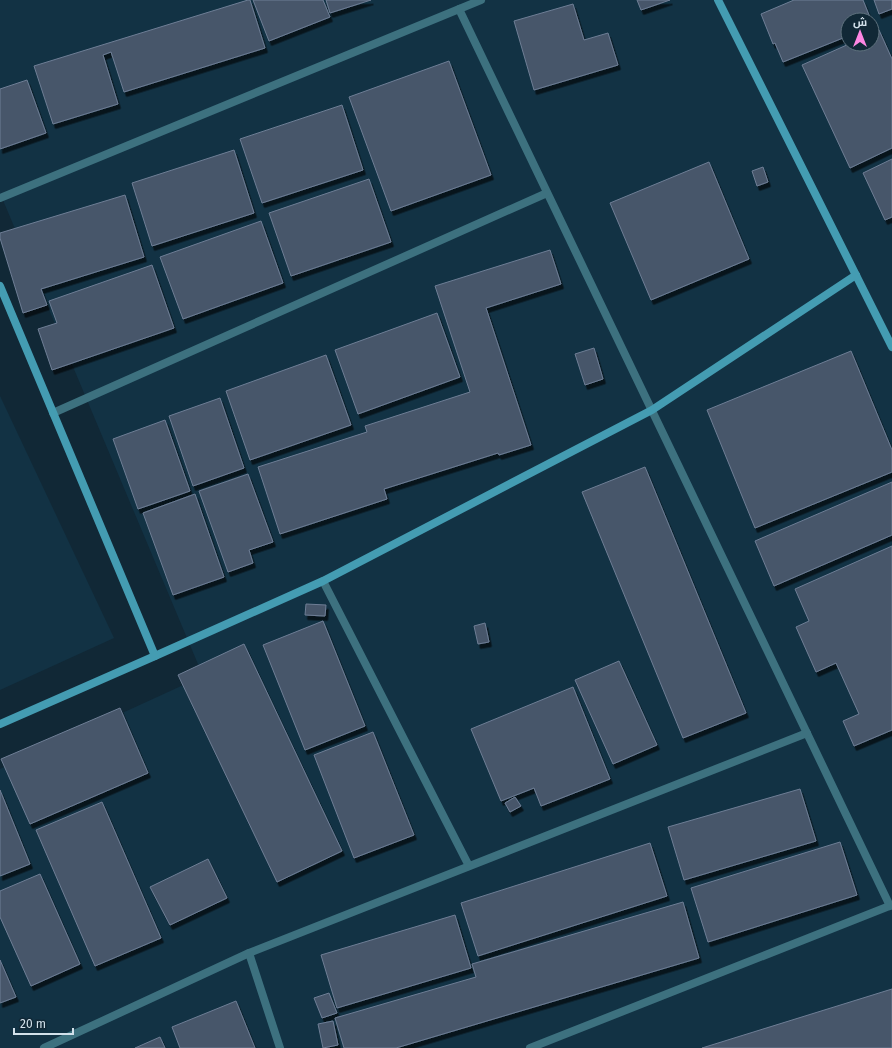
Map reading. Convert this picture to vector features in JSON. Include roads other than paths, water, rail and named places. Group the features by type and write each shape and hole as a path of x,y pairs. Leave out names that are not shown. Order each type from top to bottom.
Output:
{"street":[{"path":"0,198 481,0"},
{"path":"718,0 892,347"},
{"path":"459,8 891,906 530,1048"},
{"path":"53,413 547,193"},
{"path":"0,724 324,581 652,410 856,275"},
{"path":"0,286 155,656"},
{"path":"324,581 469,866"},
{"path":"44,1048 249,953 807,733"},
{"path":"249,953 280,1048"}]}
